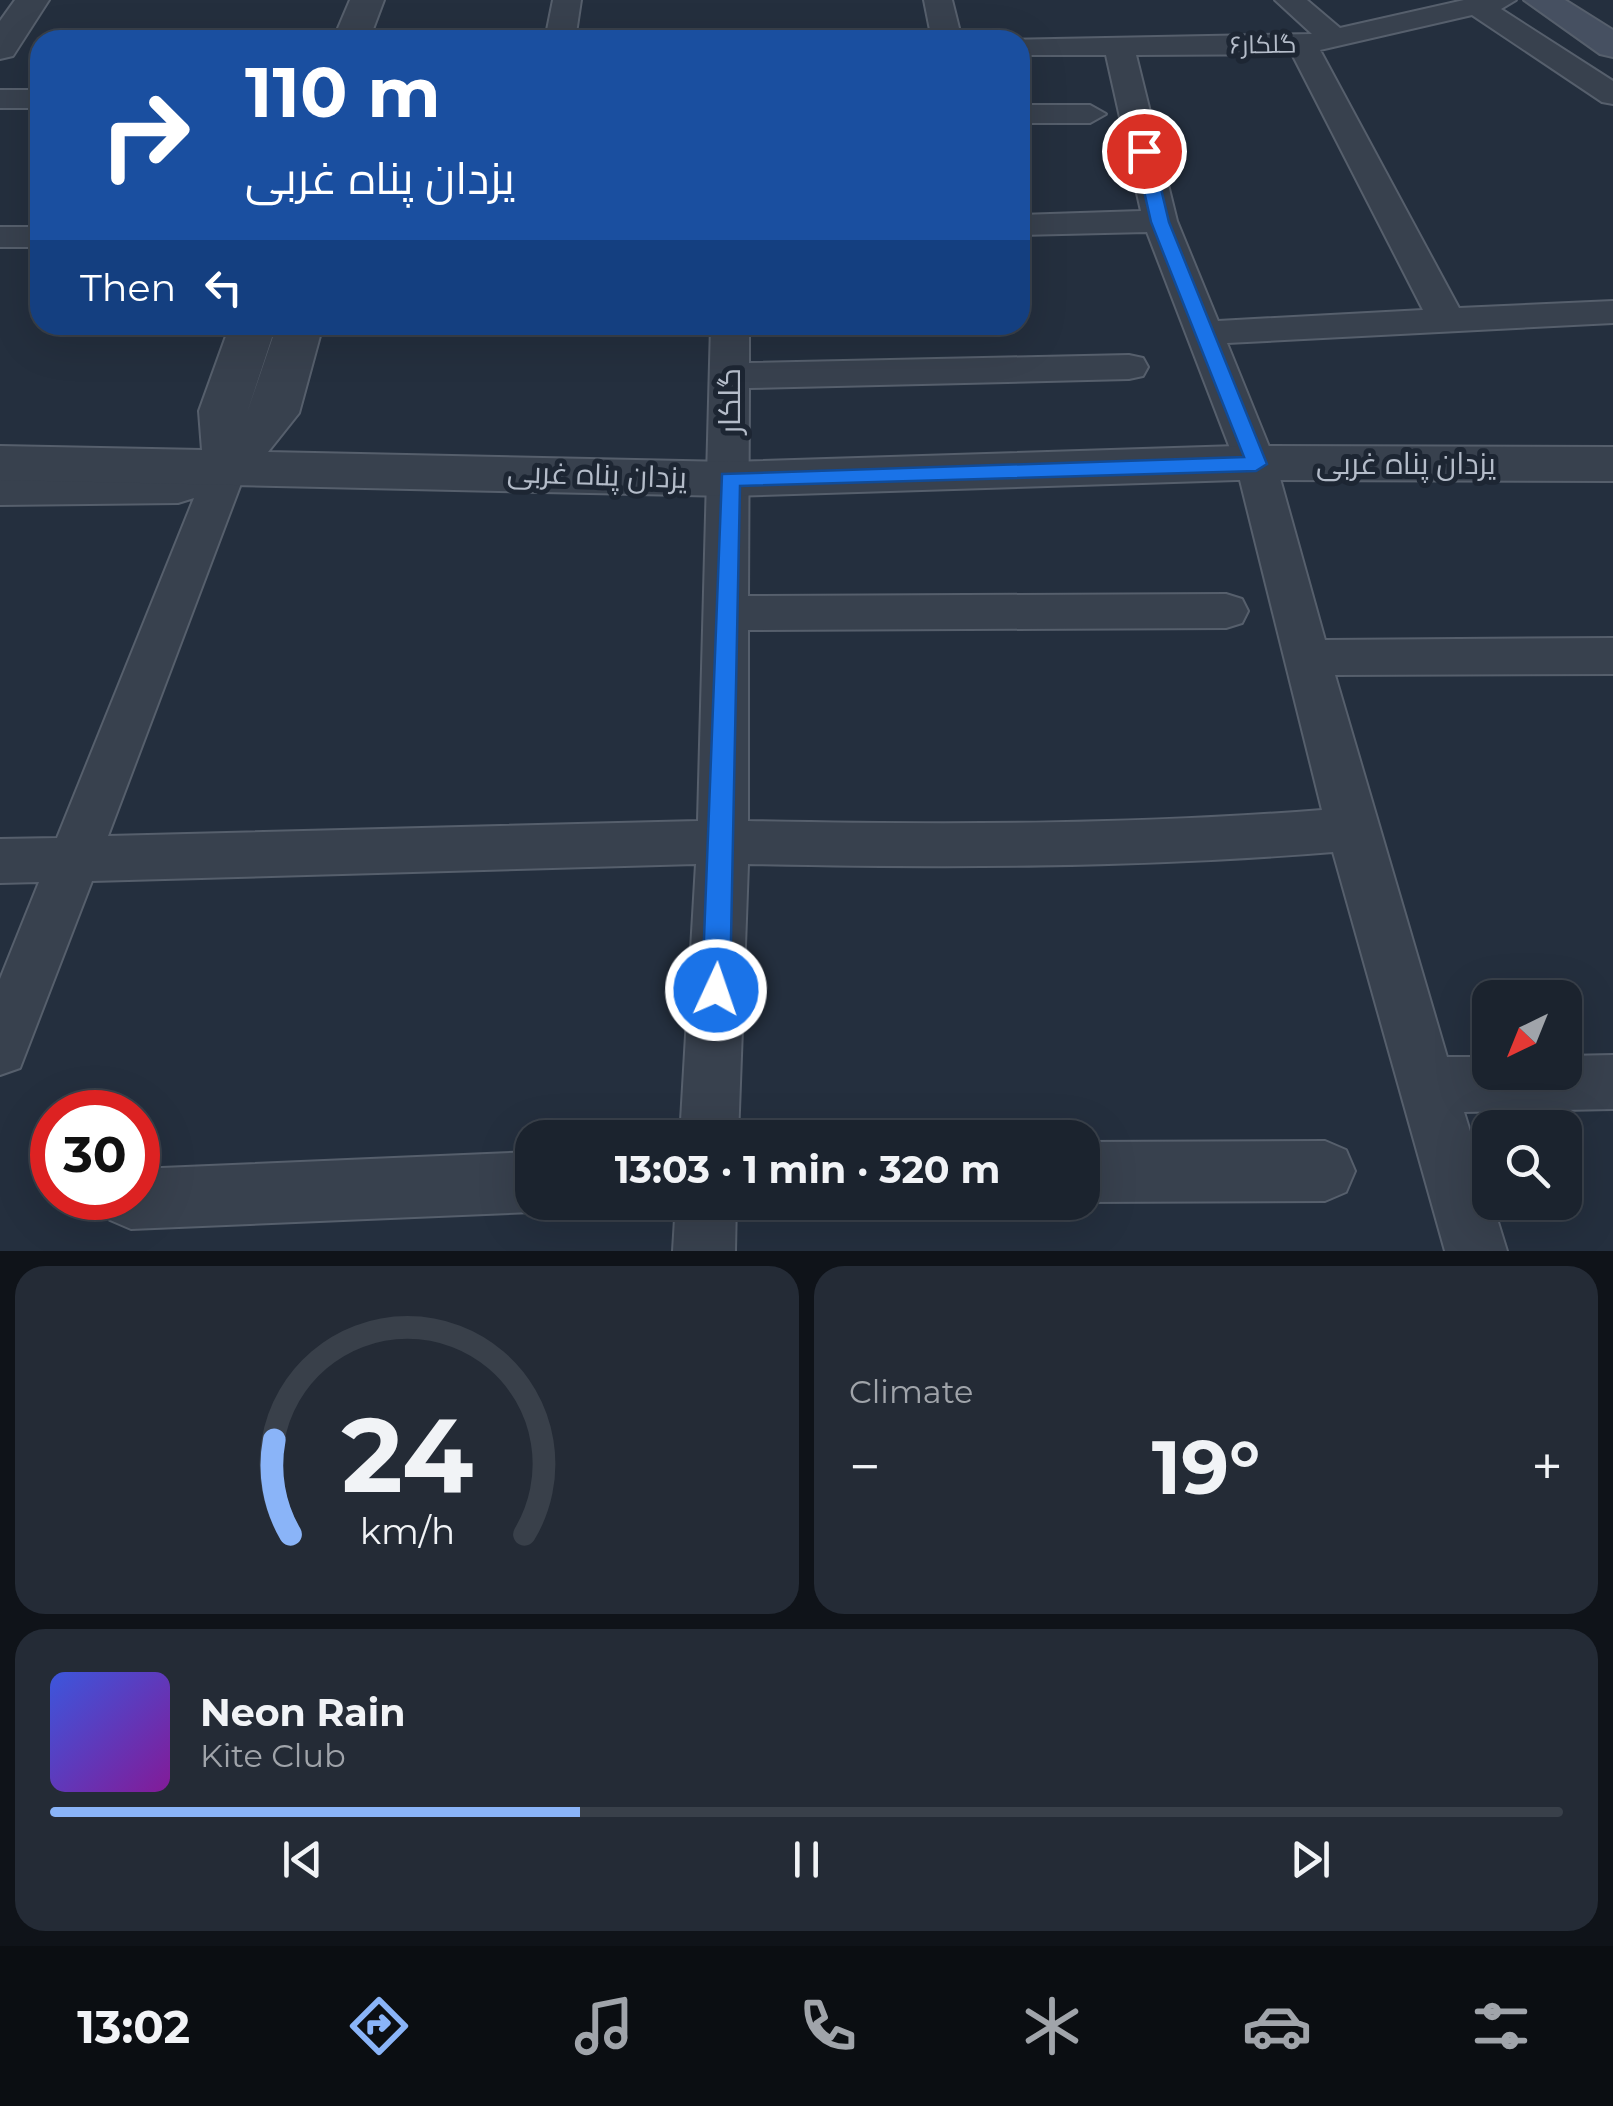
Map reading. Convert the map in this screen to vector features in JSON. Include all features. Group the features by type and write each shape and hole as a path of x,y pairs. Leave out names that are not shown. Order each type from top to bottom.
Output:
{"main road":[{"path":"1541,0 1613,46"},
{"path":"1584,0 1613,18"}],"street":[{"path":"0,48 32,0"},
{"path":"355,30 367,0"},
{"path":"391,30 402,0"},
{"path":"562,30 567,0"},
{"path":"938,0 945,30"},
{"path":"1289,0 1336,39"},
{"path":"1489,3 1613,95"},
{"name":"گلکار۶","path":"1030,46 1302,45 1489,3"},
{"path":"1302,45 1447,320"},
{"path":"1119,46 1160,222 1256,464 1352,830 1476,1251"},
{"path":"0,99 30,99"},
{"path":"1030,114 1090,114"},
{"path":"1030,225 1160,222"},
{"path":"0,237 30,237"},
{"path":"1204,333 1613,312"},
{"name":"گلکار","path":"710,1120 723,842 730,335"},
{"path":"249,337 249,355 269,360 297,337"},
{"path":"228,465 223,411 249,337"},
{"path":"0,1049 228,465 275,413 297,337"},
{"path":"730,376 1130,367"},
{"name":"یزدان پناه غربی","path":"0,463 730,479 1256,464 1613,464"},
{"path":"0,490 178,490 228,465"},
{"path":"727,613 1226,611"},
{"path":"1308,658 1613,656"},
{"path":"0,861 723,842 966,847 1204,842 1352,830"},
{"path":"1425,1086 1613,1082"},
{"path":"1100,1172 1324,1170"},
{"path":"160,1198 515,1183"},
{"path":"704,1251 705,1220"}],"route":[{"path":"716,990 730,479 1256,464 1160,222 1144,151"}]}
